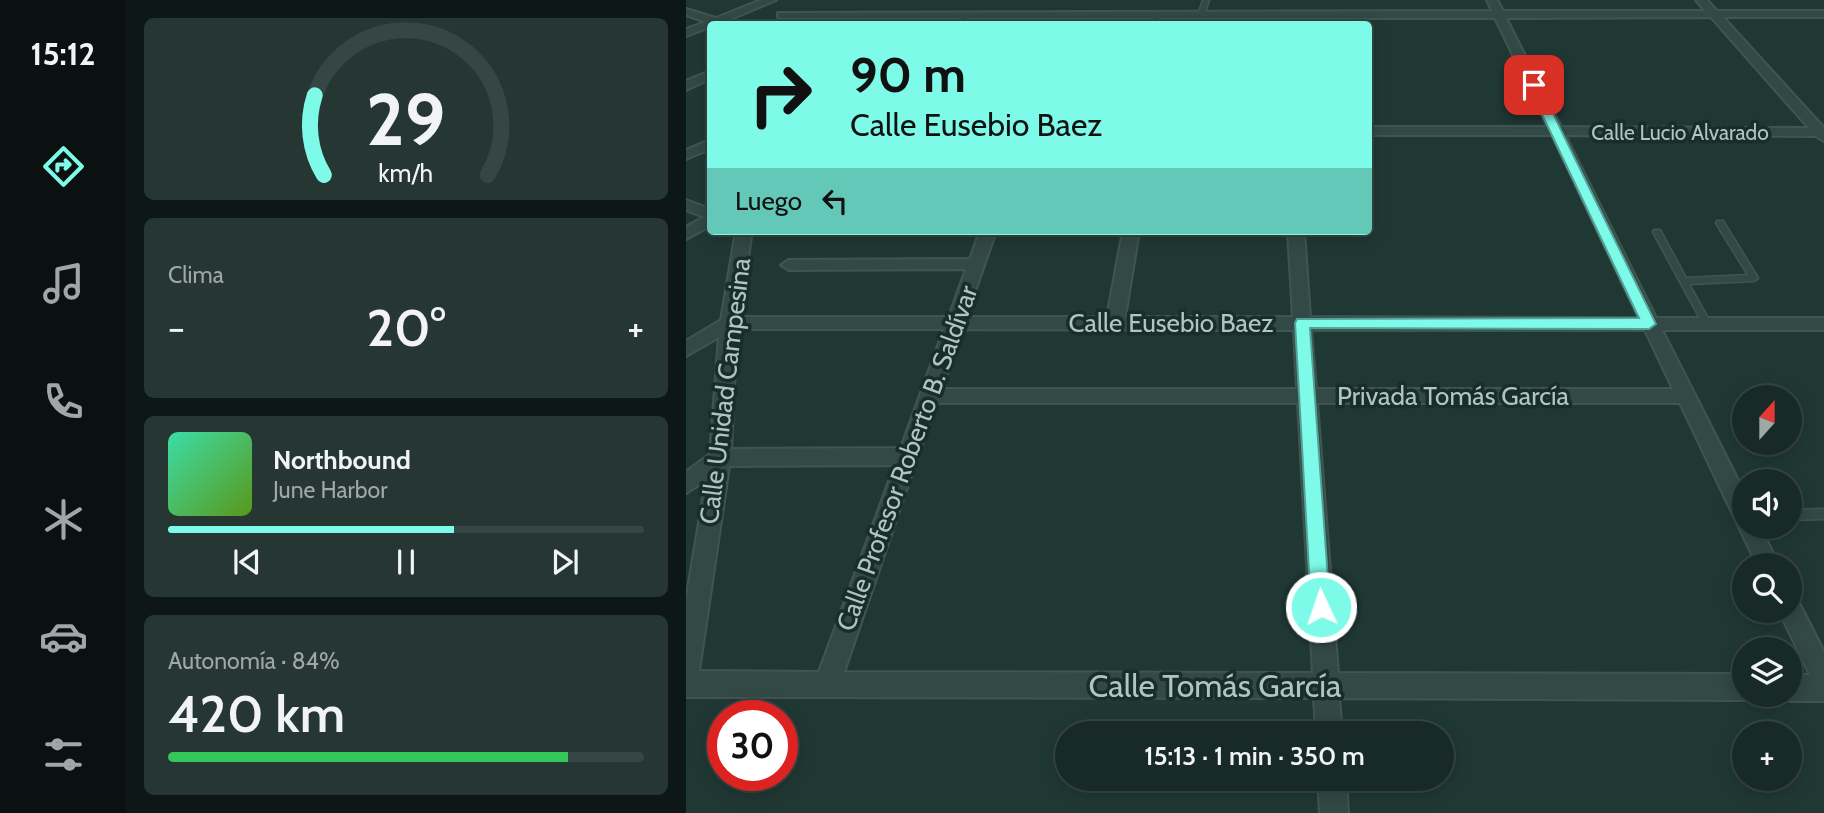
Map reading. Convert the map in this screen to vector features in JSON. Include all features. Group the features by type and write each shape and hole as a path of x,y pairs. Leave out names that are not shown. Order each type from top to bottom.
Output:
{"street":[{"path":"727,21 771,0"},
{"path":"783,0 781,20 1156,20 1201,15 1285,20 1500,15 1824,14"},
{"path":"1069,19 1076,0"},
{"path":"1284,0 1285,20"},
{"path":"1492,0 1732,492"},
{"path":"1701,0 1823,133"},
{"path":"686,12 716,21"},
{"path":"686,33 707,27"},
{"path":"686,86 707,76"},
{"name":"Calle Lucio Alvarado","path":"1372,131 1823,133"},
{"path":"686,155 707,145"},
{"path":"686,205 707,213"},
{"path":"686,234 707,222"},
{"name":"Calle Unidad Campesina","path":"686,676 720,458 729,323 743,235"},
{"name":"Calle Profesor Roberto B. Saldívar","path":"827,685 987,235"},
{"path":"1115,323 1130,235"},
{"path":"1296,235 1328,721"},
{"path":"789,265 976,264"},
{"path":"686,349 729,323"},
{"name":"Calle Eusebio Baez","path":"729,323 1824,324"},
{"name":"Privada Tomás García","path":"928,396 1685,396"},
{"path":"686,484 720,458 908,456"},
{"path":"1797,623 1824,678"},
{"name":"Calle Tomás García","path":"686,684 1732,687"},
{"path":"1802,688 1824,688"},
{"path":"1333,791 1334,813"}],"lane":[{"path":"1201,15 1206,0"},
{"path":"1684,281 1754,278 1754,274 1720,223"},
{"path":"1657,232 1707,324"},
{"path":"1802,515 1824,514"}],"route":[{"path":"1321,607 1303,323 1649,324 1534,85"}]}
